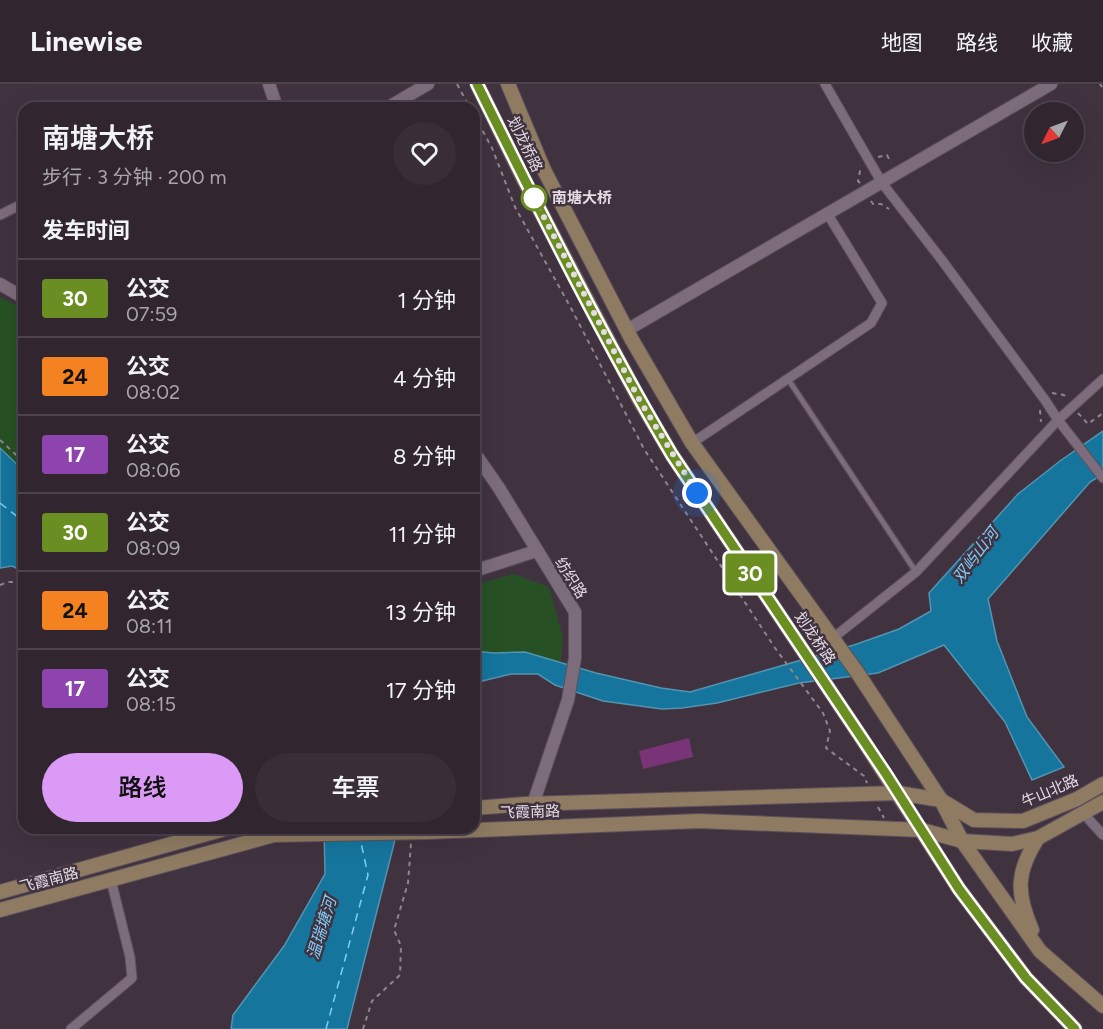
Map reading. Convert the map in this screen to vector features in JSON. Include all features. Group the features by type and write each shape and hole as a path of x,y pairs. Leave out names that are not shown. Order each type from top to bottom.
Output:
{"main road":[{"name":"划龙桥路","path":"477,84 524,180 640,401 672,455 898,793 959,889 1026,978 1075,1029"},
{"name":"划龙桥路","path":"508,84 544,170 627,330 692,443 833,639 941,800 962,841 1040,951 1103,1006"},
{"name":"牛山北路","path":"941,800 974,820 1023,821 1077,799 1103,784"},
{"name":"飞霞南路","path":"480,808 898,793 941,800"},
{"path":"962,841 1011,844 1038,838 1103,802"},
{"name":"飞霞南路","path":"480,830 699,821 922,830 962,841"},
{"name":"飞霞南路","path":"0,892 207,834"},
{"name":"飞霞南路","path":"0,910 274,835 325,834"},
{"path":"1038,838 1025,858 1020,884 1022,907 1040,951"}],"street":[{"path":"269,84 275,102"},
{"path":"397,102 428,84"},
{"path":"825,84 882,183 1103,478"},
{"path":"627,330 1051,84"},
{"path":"0,214 18,206"},
{"path":"692,443 871,322 882,303 827,213"},
{"path":"0,284 18,294"},
{"path":"833,639 916,572 1058,420 1103,379"},
{"name":"纺织路","path":"480,461 575,612 575,658 568,700 533,804"},
{"path":"480,569 536,551"},
{"path":"1083,813 1103,835"},
{"path":"71,1029 132,978 130,957 111,880"}],"lane":[{"path":"788,379 916,572"}],"path":[{"path":"457,84 467,102"},
{"path":"0,440 18,456"},
{"path":"0,585 18,582"},
{"path":"363,1029 372,1001 400,975 401,946 394,930 408,883 411,839"}],"green space":[{"path":"0,297 18,306 18,465 0,448"},
{"path":"514,574 549,587 563,638 561,662 525,652 480,652 480,583"}],"water":[{"name":"双屿山河","path":"1103,431 1103,474 1090,482 988,599 997,641 1027,717 1064,767 1032,780 1005,722 944,645 878,673 799,683 717,703 682,708 662,709 603,701 555,685 538,674 511,674 480,682 480,652 525,652 596,673 661,688 690,692 854,645 899,629 931,611 929,593 1018,494"},
{"path":"0,448 18,465 18,569 12,566 0,568"},
{"name":"温瑞塘河","path":"324,834 396,834 347,1029 231,1029 233,1015 284,946 325,874"}],"building":[{"path":"689,738 693,757 643,769 639,751"}],"ferry route":[{"path":"0,503 18,517"},
{"path":"326,1029 368,875 360,838"}],"bus line":[{"name":"30","path":"477,84 524,180 640,401 672,455 886,774 959,889 1026,978 1075,1029"}],"place":[{"name":"南塘大桥","path":"534,198"}],"route":[{"path":"534,198 640,401 697,493"}]}
